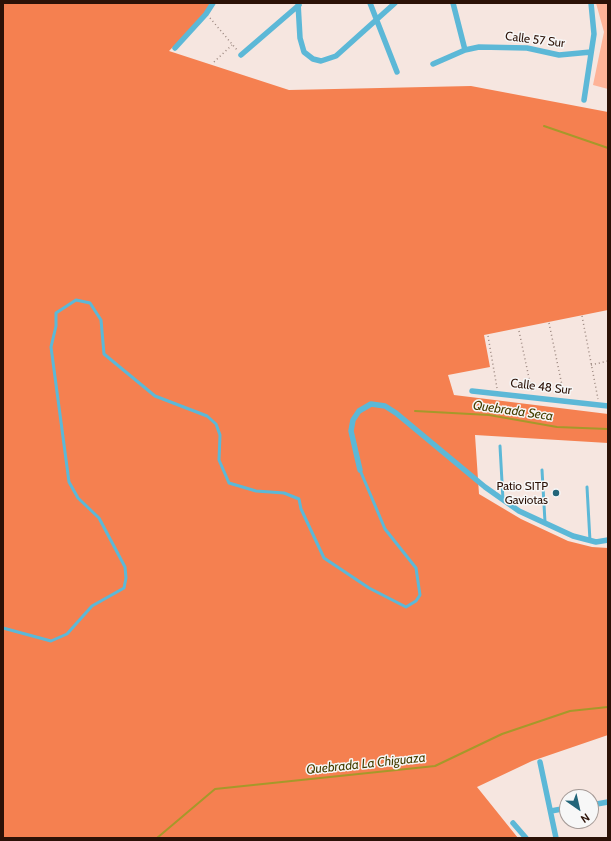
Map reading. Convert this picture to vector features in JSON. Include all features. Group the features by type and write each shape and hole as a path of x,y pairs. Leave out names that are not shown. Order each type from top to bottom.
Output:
{"street":[{"path":"175,48 206,14 213,3"},
{"path":"370,3 397,72"},
{"path":"298,4 300,38 304,52 317,60 332,58 395,3"},
{"path":"453,3 465,50"},
{"path":"584,100 589,75 590,52 594,34 591,3"},
{"path":"241,55 298,4"},
{"name":"Calle 57 Sur","path":"433,64 465,50 479,47 527,48 559,55 590,52"},
{"name":"Calle 48 Sur","path":"472,390 608,406"},
{"path":"360,470 351,431 353,420 360,411 371,404 385,406 396,413 485,487 525,515 573,536 596,542 608,540"},
{"path":"540,762 556,838"},
{"path":"551,811 559,810"},
{"path":"513,823 526,838"}],"lane":[{"path":"3,628 51,641 67,634 92,606 124,588 126,578 125,567 99,518 78,498 69,482 51,346 56,326 56,313 76,300 90,303 101,320 104,354 155,396 207,416 216,424 220,435 219,460 229,483 256,491 284,493 299,499 301,510 324,558 369,588 406,607 416,601 420,595 416,568 385,529 360,470"},
{"path":"500,446 503,500"},
{"path":"542,470 545,524"},
{"path":"587,487 590,541"}],"path":[{"path":"206,14 241,55"},
{"path":"214,62 232,45"},
{"path":"582,316 599,405"},
{"path":"549,322 565,401"},
{"path":"520,331 533,398"},
{"path":"488,336 498,394"},
{"path":"592,364 608,361"}],"shaded area":[{"path":"3,3 210,3 206,13 169,51 289,90 471,86 608,112 608,310 484,335 490,367 448,375 454,395 608,414 608,443 475,435 479,494 521,519 568,541 592,547 608,548 608,735 532,761 477,787 518,838 3,838"},
{"path":"596,3 608,3 608,89 593,85 604,32"}],"waterway":[{"path":"544,126 608,148"},
{"name":"Quebrada Seca","path":"415,411 489,415 557,427 608,429"},
{"name":"Quebrada La Chiguaza","path":"157,838 215,789 435,766 502,734 570,711 608,707"}],"place":[{"name":"Patio SITP Gaviotas","path":"556,493"}]}
